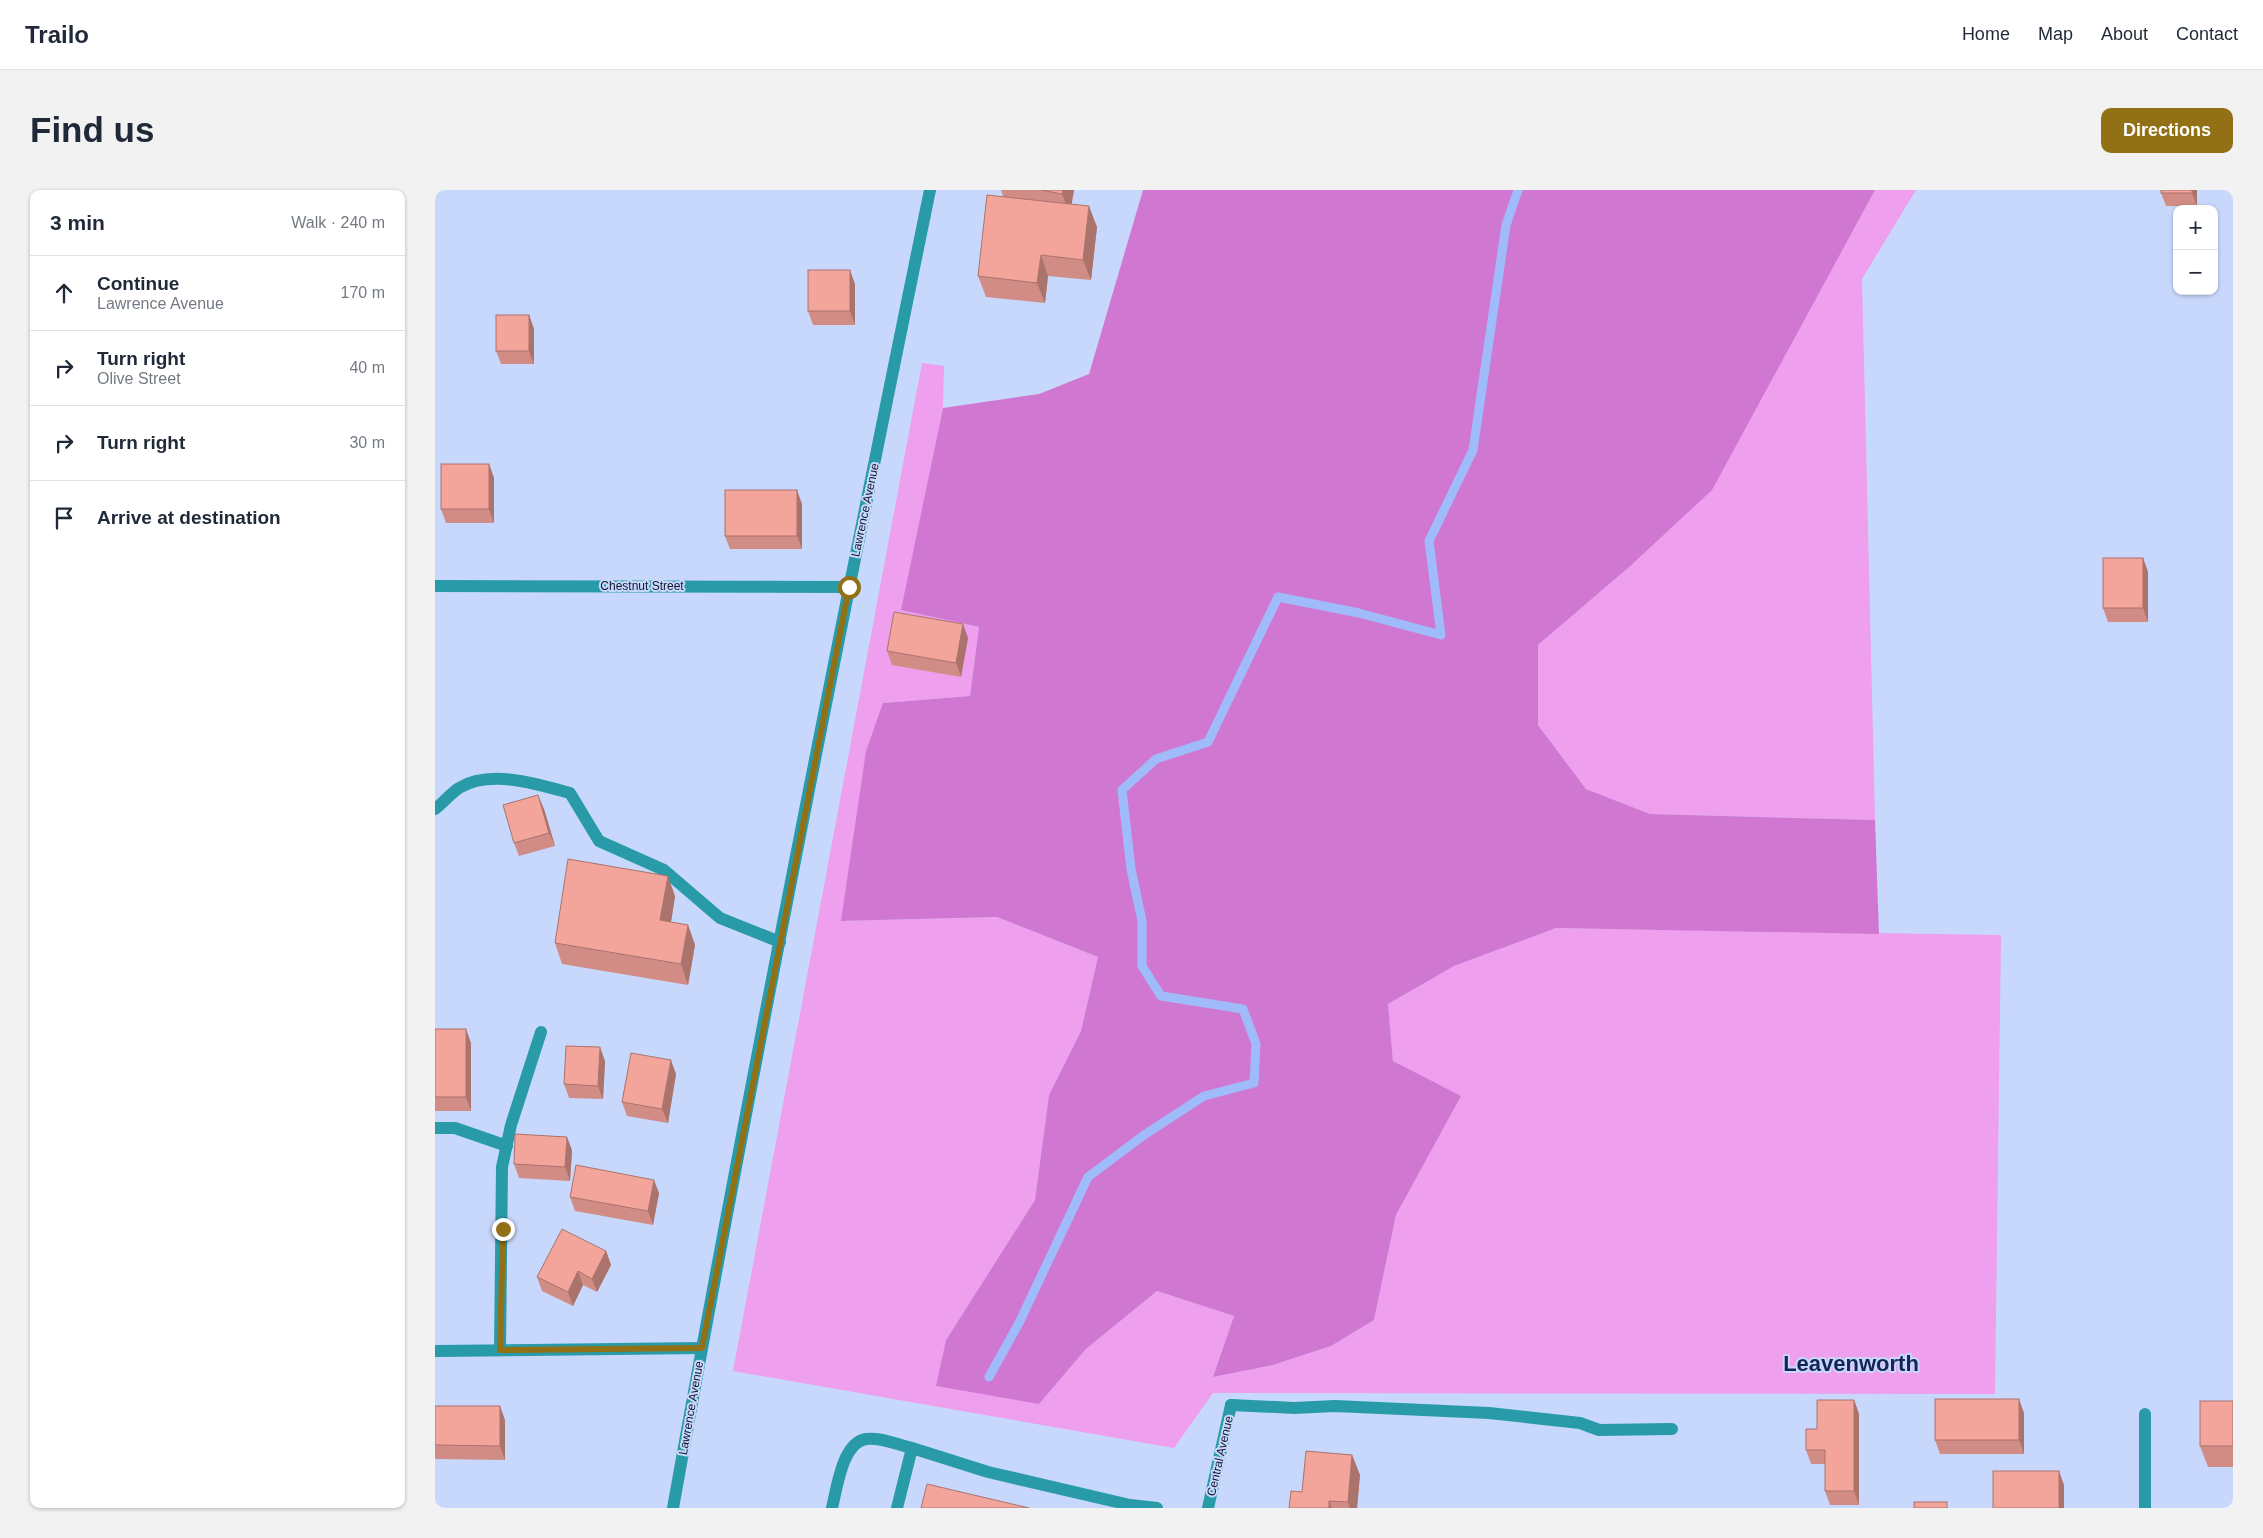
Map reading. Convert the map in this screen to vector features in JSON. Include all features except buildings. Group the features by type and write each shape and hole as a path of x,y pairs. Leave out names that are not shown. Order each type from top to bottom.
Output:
{"street":[{"name":"Lawrence Avenue","path":"673,1508 702,1348 849,587 930,190"},
{"name":"Chestnut Street","path":"435,586 849,587"},
{"path":"435,809 459,788 487,779 527,780 570,793 599,841 664,870 720,918 780,942"},
{"path":"500,1350 503,1229 502,1167 541,1032"},
{"path":"435,1128 455,1128 507,1146"},
{"path":"435,1351 702,1348"},
{"name":"Central Avenue","path":"1208,1508 1231,1404 1294,1408 1335,1406 1489,1413 1580,1423 1599,1430 1672,1429"},
{"path":"2145,1414 2145,1508"},
{"path":"832,1508 845,1459 854,1444 865,1439 876,1439 912,1448 988,1472 1130,1505 1157,1508"},
{"path":"897,1508 912,1448"}],"shaded area":[{"path":"1143,190 1875,190 1712,490 1628,568 1538,645 1538,725 1586,789 1650,814 1875,820 1879,934 1556,928 1454,966 1388,1004 1393,1061 1461,1096 1396,1215 1374,1320 1331,1346 1273,1365 1213,1377 1234,1316 1157,1291 1086,1349 1039,1404 936,1386 946,1340 1035,1200 1049,1095 1081,1031 1098,957 997,917 841,921 866,751 883,703 970,696 979,627 901,610 943,408 1039,394 1089,374"},
{"path":"1875,190 1916,190 1862,279 1875,820 1650,814 1586,789 1538,725 1538,645 1628,568 1803,321"},
{"path":"922,363 944,366 943,408 902,610 979,627 970,696 883,703 841,921 997,917 1098,957 1081,1031 1049,1095 1035,1200 946,1340 1039,1404 1086,1349 1157,1291 1234,1316 1213,1377 1273,1365 1331,1346 1374,1320 1396,1215 1460,1097 1393,1061 1388,1004 1454,966 1556,928 2001,935 1995,1394 1213,1393 1174,1448 733,1371"}],"waterway":[{"path":"989,1377 1019,1323 1088,1177 1144,1135 1204,1096 1254,1083 1256,1044 1243,1009 1161,996 1142,966 1142,921 1131,869 1122,790 1156,759 1208,742 1278,597 1359,613 1441,635 1429,541 1473,450 1506,225 1518,190"}],"district":[{"name":"Leavenworth","path":"1851,1363"}],"route":[{"path":"503,1229 500,1350 702,1348 849,587"}]}
